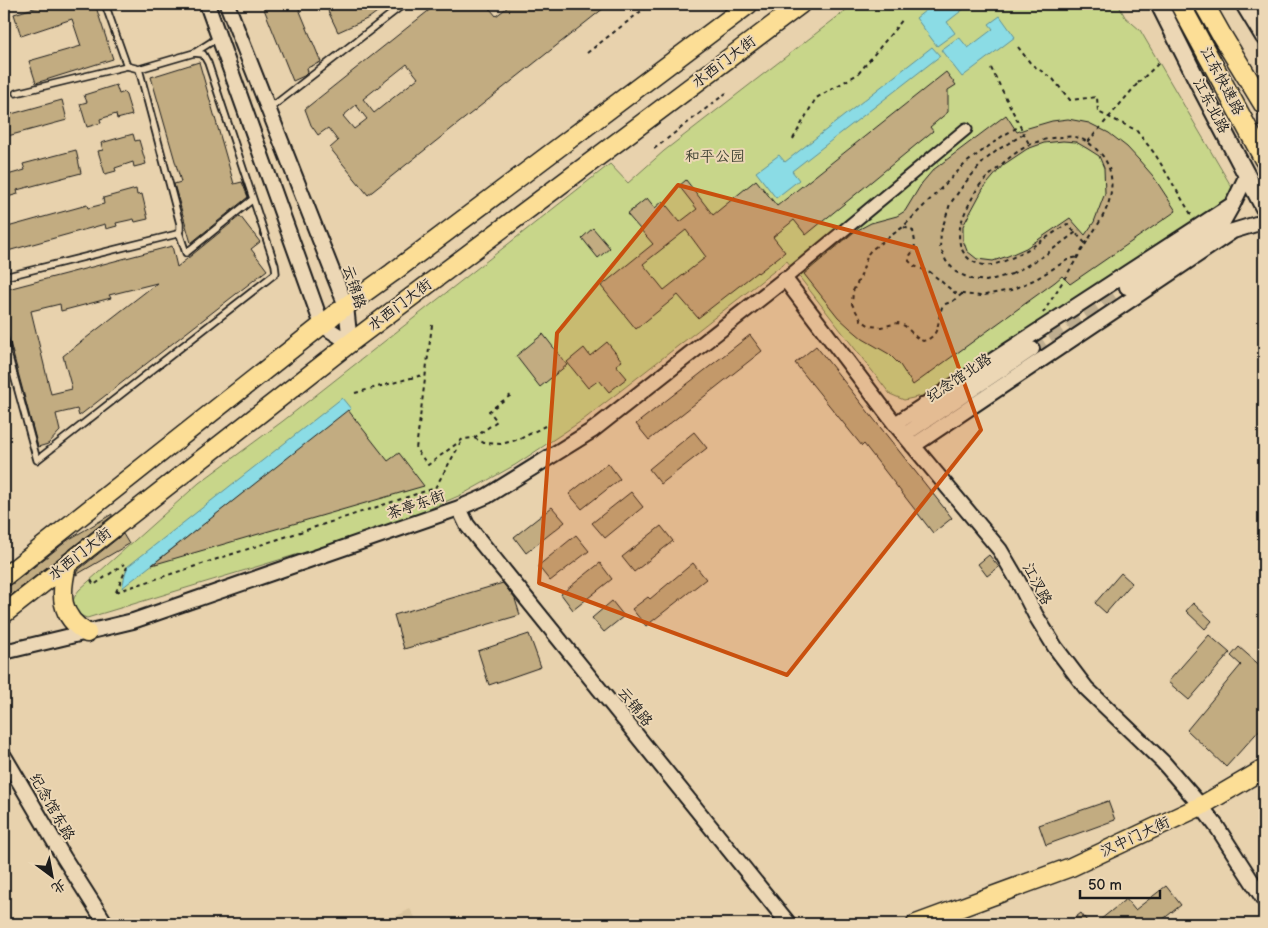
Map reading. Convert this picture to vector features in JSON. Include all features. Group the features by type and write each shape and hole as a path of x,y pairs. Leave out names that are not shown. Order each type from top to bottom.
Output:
{"highway":[{"name":"江东快速路","path":"1180,4 1264,159"},
{"name":"江东快速路","path":"1204,4 1264,105"}],"main road":[{"name":"水西门大街","path":"4,577 346,306 749,4"},
{"name":"水西门大街","path":"4,614 350,343 802,4"},
{"name":"江东北路","path":"1159,4 1202,92 1264,208"},
{"path":"1244,4 1264,37"},
{"path":"67,565 63,588 64,603 68,615 77,626 87,632"},
{"name":"汉中门大街","path":"916,924 1071,867 1201,806 1264,768"}],"street":[{"path":"206,4 322,326 350,343"},
{"name":"云锦路","path":"227,4 346,306 350,343"},
{"path":"785,279 966,129"},
{"path":"1127,287 1220,227 1247,175"},
{"name":"纪念馆北路","path":"904,435 1032,342 1061,317 1233,204"},
{"path":"1220,227 1260,227"},
{"path":"904,435 1049,355 1233,231 1260,227"},
{"name":"江汊路","path":"785,279 904,435 1000,550 1055,647 1086,688 1163,762 1201,806 1264,900"},
{"name":"茶亭东街","path":"4,652 133,621 459,508 488,496 593,430 785,279"},
{"path":"1113,283 1109,290 1112,298 1115,302 1125,304"},
{"path":"1086,300 1098,300 1103,307 1103,312 1098,322"},
{"path":"1061,317 1058,324 1060,331 1066,336 1075,336"},
{"path":"1032,342 1040,334 1045,335 1050,340 1051,345 1049,355"},
{"name":"云锦路","path":"459,508 468,525 789,924"},
{"name":"纪念馆东路","path":"4,756 64,858 106,924"}],"lane":[{"path":"104,4 128,66"},
{"path":"269,109 404,4"},
{"path":"16,93 128,66 139,69 194,53 219,36"},
{"path":"4,338 37,460 276,273 275,265 208,63 203,54 194,53"},
{"path":"139,69 180,224 179,232 186,253 253,199"},
{"path":"4,277 179,232"}],"path":[{"path":"587,53 649,5"},
{"path":"793,139 816,98 858,74 904,18"},
{"path":"1018,47 1032,64 1053,79 1070,100 1097,97 1098,112 1136,130 1155,154 1192,216"},
{"path":"1088,142 1138,83 1160,61"},
{"path":"991,68 1030,144"},
{"path":"654,149 726,93"},
{"path":"962,294 943,306 939,312 938,330 930,339 924,341 916,337 905,326 898,323 881,328 870,326 861,320 852,304 853,291 871,250 903,227 966,163 1020,125"},
{"path":"1024,134 985,160 950,204 941,232 940,247 946,261 956,272 971,279 986,281 1012,274 1045,255 1079,230"},
{"path":"1041,315 1078,257 1096,228 1105,212 1111,192 1108,163 1099,151 1088,142 1074,136 1056,137 1036,141 1022,148 980,185 966,210 959,232 960,247 975,264 992,265 1011,258 1029,249 1067,224 1086,244"},
{"path":"903,227 913,231 915,241 909,261 914,266 930,272 955,293 980,296 1011,290 1069,259 1078,257"},
{"path":"432,325 416,449 428,465 463,439 474,438 497,421 489,411 511,395"},
{"path":"355,393 426,374"},
{"path":"474,438 484,443 501,444 520,439 545,426"},
{"path":"127,567 116,592 435,488 463,439"},
{"path":"91,580 94,585 124,564"}],"highlighted area":[{"path":"678,185 916,248 981,430 787,675 539,583 557,333"}],"shaded area":[{"path":"410,909 419,924 382,924"}],"green space":[{"name":"和平公园","path":"854,4 1118,4 1125,17 1140,30 1234,191 1225,202 1058,311 922,396 904,400 890,394 787,261 583,420 515,465 463,494 388,527 87,618 74,610 72,603 79,590 199,483 283,421 610,164 628,183 664,151"}],"water":[{"path":"934,4 970,4 947,22 955,33 937,46 916,18"},
{"path":"1000,16 1015,37 962,77 941,50 959,37 968,48 993,29 989,24"},
{"path":"932,47 940,56 792,171 799,180 776,198 756,172 779,155 785,162"},
{"path":"342,398 351,409 122,588 127,567"}],"building":[{"path":"47,4 95,4 113,59 36,83 29,61 81,46 72,19 21,36 14,14"},
{"path":"262,4 297,4 321,62 307,68 308,72 304,76 293,81"},
{"path":"345,4 388,4 369,18 338,32 328,11"},
{"path":"437,4 486,4 496,16 512,4 609,4 368,195 330,148 338,141 328,128 318,135 311,125 305,109","holes":["407,64 418,78 374,113 363,99","356,105 367,119 354,129 343,116"]},
{"path":"199,62 234,184 242,182 248,197 191,243 174,184 181,182 151,77"},
{"path":"946,72 956,85 948,90 948,112 930,127 933,131 806,235 794,220 773,237 785,252 698,318 678,295 636,329 601,286 653,244 627,214 647,198 655,208 663,201 680,222 697,209 679,186 686,180 713,215 756,180 777,206","holes":["686,230 706,257 664,290 643,264"]},
{"path":"116,85 119,94 125,92 132,115 117,119 116,114 100,119 101,123 87,127 80,104 87,102 84,95"},
{"path":"62,100 67,120 4,137 4,116"},
{"path":"1006,115 1017,132 1052,121 1068,119 1089,123 1109,133 1127,147 1153,176 1176,211 1070,284 1062,276 913,385 900,365 889,354 863,339 838,317 804,274 854,232 871,223 897,216 905,211 922,183 933,170","holes":["1076,142 1099,156 1104,168 1105,193 1094,222 1085,235 1070,218 1026,248 993,261 977,259 967,251 963,240 963,226 983,189 1003,165 1027,149 1044,143"]},
{"path":"133,134 135,141 139,140 146,164 134,167 133,162 115,168 116,171 105,174 98,151 103,150 101,143"},
{"path":"76,150 81,173 17,190 18,194 4,198 4,176 25,170 23,164"},
{"path":"136,189 137,195 142,194 148,219 135,222 134,219 116,223 117,226 106,229 105,224 4,252 4,228 87,205 88,208 104,204 103,198"},
{"path":"240,216 260,242 251,249 267,270 79,416 77,409 56,414 60,431 48,444 38,447 4,320 4,290 172,246 177,267","holes":["157,283 63,356 72,389 51,394 31,311 60,304 61,311 111,298 109,295"]},
{"path":"593,228 610,248 598,258 582,238"},
{"path":"543,334 567,365 540,387 516,356"},
{"path":"750,335 762,351 649,440 636,424"},
{"path":"607,342 622,361 616,365 627,378 609,392 599,380 588,388 567,362 584,348 590,356"},
{"path":"816,346 952,518 933,533 864,444 862,446 795,363"},
{"path":"348,410 388,461 399,453 424,486 152,565"},
{"path":"694,432 707,448 661,484 649,469"},
{"path":"608,463 620,479 582,509 569,494"},
{"path":"631,492 643,507 605,538 592,523"},
{"path":"552,507 565,522 526,553 514,537"},
{"path":"112,514 112,516 4,601 4,587 11,585 68,540"},
{"path":"661,526 673,541 634,572 622,557"},
{"path":"123,534 129,544 76,575 77,571"},
{"path":"576,535 589,551 550,581 538,566"},
{"path":"989,555 999,567 987,576 978,564"},
{"path":"600,563 612,579 573,610 561,594"},
{"path":"693,563 706,579 646,626 632,609 648,597 650,599"},
{"path":"1121,573 1132,583 1106,613 1095,603"},
{"path":"503,583 515,599 520,615 404,649 394,615"},
{"path":"612,601 624,616 604,632 592,618"},
{"path":"1193,603 1212,621 1205,629 1186,611"},
{"path":"529,634 541,667 489,685 478,651"},
{"path":"1209,635 1230,653 1189,700 1168,682"},
{"path":"1239,647 1264,669 1264,725 1226,767 1187,730 1241,665 1231,656"},
{"path":"1108,801 1115,820 1046,845 1039,825"},
{"path":"1166,886 1181,905 1157,924 1095,924 1126,899 1135,910"},
{"path":"1081,913 1089,924 1067,924"}],"tunnel":[{"path":"1032,349 1127,287"}]}
